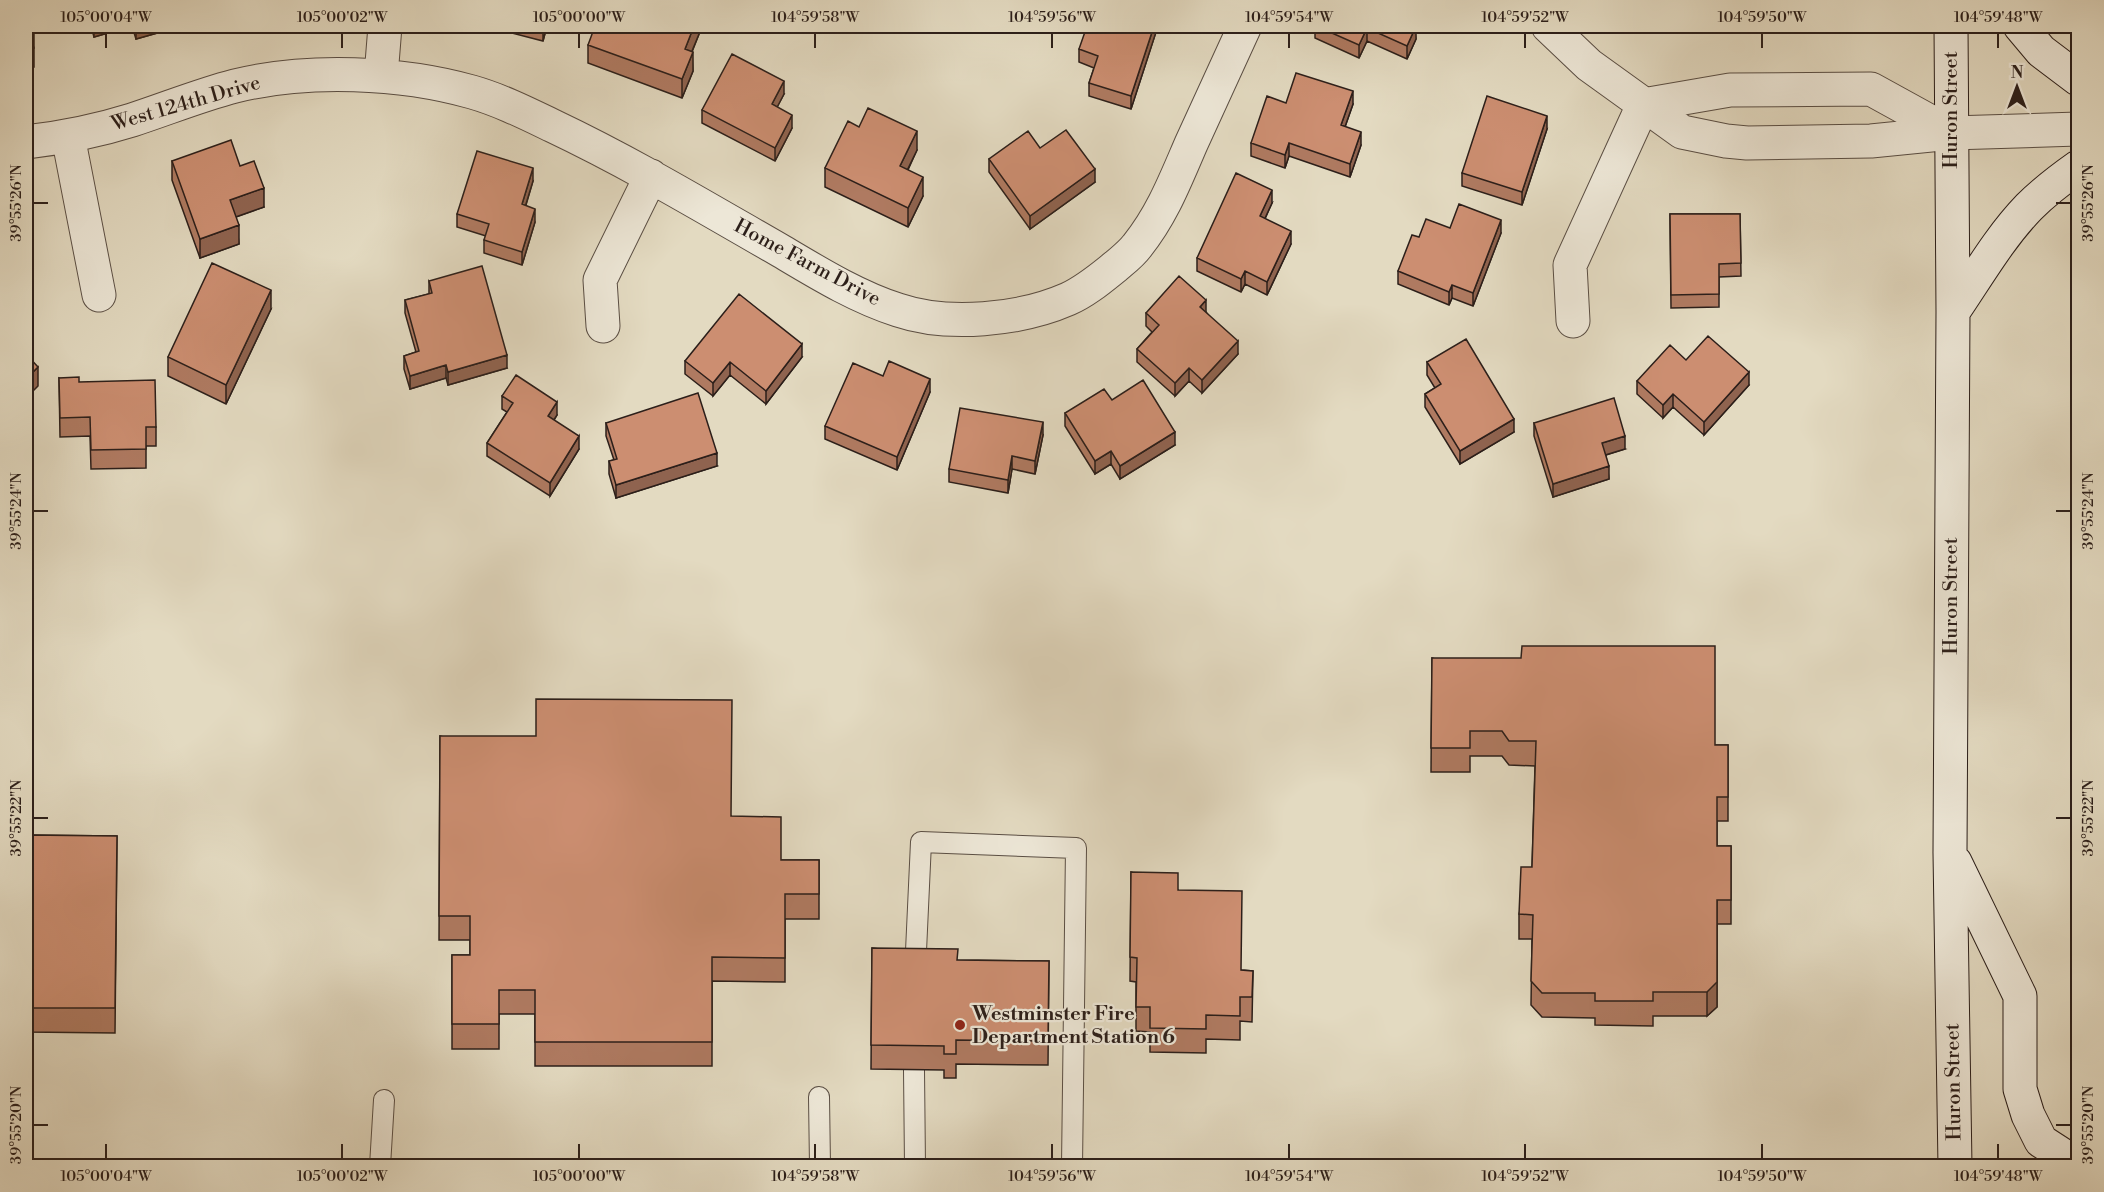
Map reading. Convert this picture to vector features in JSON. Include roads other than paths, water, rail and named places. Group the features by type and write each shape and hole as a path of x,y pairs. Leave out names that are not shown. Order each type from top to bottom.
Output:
{"street":[{"path":"381,76 385,26"},
{"name":"Home Farm Drive","path":"651,176 815,271 862,296 899,311 934,319 958,320 1027,312 1070,298 1096,282 1134,251 1158,218 1245,26"},
{"path":"1548,26 1589,65 1682,132 1747,143 1871,141 1952,133 2079,129"},
{"name":"Huron Street","path":"1951,26 1953,312 1950,852 1955,1167"},
{"path":"2020,26 2041,51 2079,79"},
{"name":"West 124th Drive","path":"26,142 68,136 130,120 186,100 238,86 292,78 381,76 433,83 472,92 504,103 586,141 651,176"},
{"path":"1643,105 1730,90 1871,89 1952,133"},
{"path":"1573,321 1570,265 1643,105"},
{"path":"68,136 99,295"},
{"path":"1953,312 2010,229 2028,208 2079,166"},
{"path":"603,326 600,280 651,176"},
{"path":"1950,852 2020,996 2020,1089 2028,1115 2041,1141 2079,1165"}],"lane":[{"path":"915,973 921,842 1076,848 1072,1167"},
{"path":"914,1070 915,1167"},
{"path":"819,1097 820,1167"},
{"path":"380,1167 384,1100"}],"place":[{"name":"Westminster Fire Department Station 6","path":"960,1025"}]}
